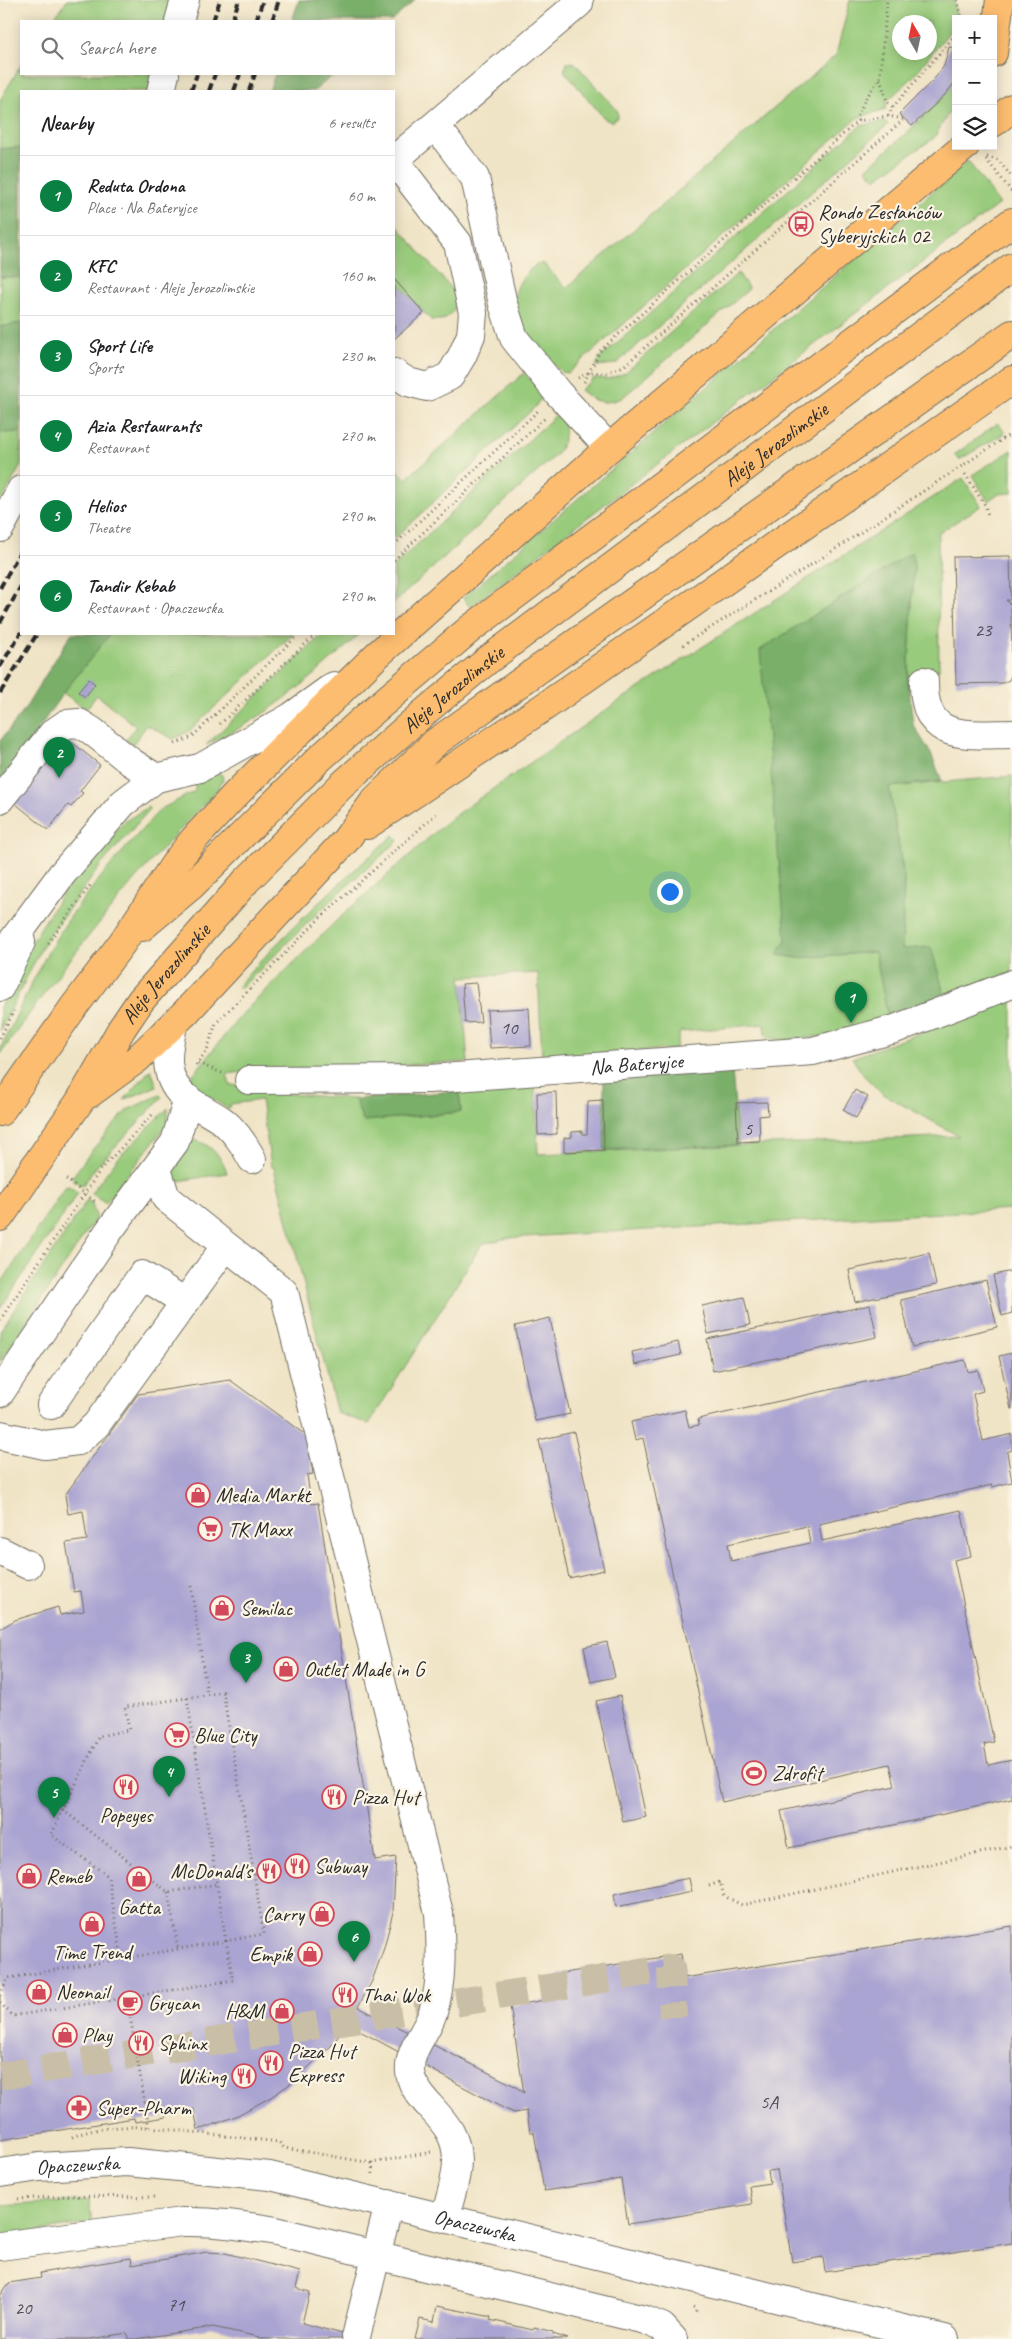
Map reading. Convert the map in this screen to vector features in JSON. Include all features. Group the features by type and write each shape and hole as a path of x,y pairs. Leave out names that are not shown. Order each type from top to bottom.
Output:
{"main road":[{"path":"997,23 1000,0"},
{"path":"997,120 1012,108"},
{"path":"941,166 952,147"},
{"name":"Aleje Jerozolimskie","path":"0,1112 195,838 376,656 609,448 941,166 975,151"},
{"name":"Aleje Jerozolimskie","path":"122,943 187,890 319,760 420,670 470,629 1012,222"},
{"name":"Aleje Jerozolimskie","path":"0,1217 80,1101 122,1028 141,1000 246,880 342,785 419,716 488,660 1012,267"},
{"path":"80,1101 137,1058 174,1023 345,841 376,799 436,742 1012,334"},
{"path":"345,841 544,707 1012,380"}],"street":[{"path":"179,20 185,0"},
{"path":"395,159 580,1"},
{"path":"161,90 165,75"},
{"path":"436,126 475,178 503,304 514,338 562,396 609,448"},
{"path":"395,161 458,243 473,313 471,335 462,356 450,376 427,387 408,382 395,374"},
{"path":"0,528 20,492"},
{"path":"0,958 92,837 123,803 156,778 200,768 291,717 376,656"},
{"path":"924,682 924,698 928,712 936,724 955,734 1012,734"},
{"path":"0,799 53,733 66,724 79,723 131,762 156,778"},
{"path":"8,996 36,909"},
{"name":"Na Bateryjce","path":"249,1080 429,1079 813,1051 895,1029 1012,984"},
{"path":"174,1023 167,1055 171,1081 188,1099 225,1123 244,1144 252,1159"},
{"path":"0,1393 109,1231 175,1142 188,1099"},
{"path":"156,1169 166,1198 225,1247 284,1292 439,1913 442,1961 433,2013 411,2058 410,2072 414,2087 450,2131 456,2147 457,2164 445,2217"},
{"path":"0,1435 45,1445 78,1441 96,1425 225,1247"},
{"path":"51,1405 142,1275 185,1302"},
{"path":"0,1550 28,1565"},
{"name":"Opaczewska","path":"0,2173 39,2167 127,2162 270,2176 945,2339"},
{"path":"356,2337 389,2204"},
{"path":"0,2246 182,2222 201,2221 276,2231 645,2320 662,2328 673,2339"}],"path":[{"path":"887,0 880,78 887,101 893,107"},
{"path":"957,0 961,15"},
{"path":"888,116 893,107 952,39"},
{"path":"858,121 857,118 866,98 880,78"},
{"path":"395,545 562,396 586,380 590,372 600,351 858,121 888,116 904,119 624,366 605,373 590,372 570,382 562,396 395,559"},
{"path":"975,151 998,160 1012,177"},
{"path":"975,151 1012,192"},
{"path":"676,650 814,563 1012,432"},
{"path":"965,474 985,505 988,515"},
{"path":"167,748 192,737 298,635"},
{"path":"217,727 315,635"},
{"path":"193,1068 207,1050 216,1024 320,918 443,807"},
{"path":"46,946 95,879"},
{"path":"0,1038 8,996"},
{"path":"0,1320 101,1169 159,1108"},
{"path":"191,1586 207,1694"},
{"path":"0,1995 8,1978 122,1959 264,1934 223,1692 125,1707 129,1730 99,1736 51,1835 108,1876 122,1959"},
{"path":"0,2003 13,2016 233,1980 186,1698"},
{"path":"63,1810 168,1892 178,1949"},
{"path":"709,1886 720,1882 724,1896 742,1905 1012,1846"},
{"path":"168,1892 217,1884"},
{"path":"127,1998 149,2127"},
{"path":"69,2138 82,2132 129,2126 149,2127 279,2142 284,2148 372,2163 440,2150"},
{"path":"688,2306 695,2308 698,2314"}],"green space":[{"path":"67,0 196,0 188,20 53,20"},
{"path":"299,0 415,0 393,20 292,20"},
{"path":"850,0 954,0 956,15 952,15 952,28 937,47 937,15 892,15 892,60 926,60 911,79 887,101 886,109 857,118 568,373 561,372 524,331 518,320 515,307 515,295 520,282 532,268 543,263 566,288 836,55"},
{"path":"574,62 617,110 618,117 611,122 605,119 564,71 567,63"},
{"path":"20,67 20,75 168,75 161,90 20,90 20,147 0,149 0,100"},
{"path":"275,75 333,75 315,90 269,90"},
{"path":"952,86 952,107 934,138 875,179 866,169 944,96"},
{"path":"885,121 888,125 616,364 596,366 600,358 860,126"},
{"path":"20,147 20,277 0,277 0,149"},
{"path":"968,161 999,204 470,607 463,598"},
{"path":"395,223 455,293 456,302 450,315 442,320 431,320 395,280"},
{"path":"738,273 749,289 622,398 609,402 600,402 590,398 580,390 594,378 608,379 625,373"},
{"path":"0,277 20,277 20,323 0,327"},
{"path":"20,323 20,432 0,433 0,327"},
{"path":"524,373 544,394 535,407 395,538 395,467 406,479"},
{"path":"557,414 561,418 564,428 564,439 557,454 395,602 395,565"},
{"path":"998,423 1005,433 959,460 954,455"},
{"path":"20,432 20,467 0,504 0,433"},
{"path":"1012,450 1012,493 998,494 988,501 972,475"},
{"path":"963,478 981,506 938,533 939,670 924,672 908,679 914,567 912,552 786,940 778,955 799,958 875,952 890,1020 857,1033 783,1040 769,1038 765,1034 764,1024 680,1032 676,1049 542,1057 538,973 461,977 468,1062 252,1071 227,1074 230,1085 255,1087 265,1092 355,1099 363,1121 461,1112 459,1091 535,1085 538,1154 959,1136 883,1094 864,1076 852,1058 1012,999 1012,1209 507,1238 482,1244 369,1424 337,1413 274,1168 271,1166 261,1100 231,1104 228,1109 187,1082 242,1014 336,921 451,818 622,699"},
{"path":"912,552 914,567 908,679 913,724 931,754 942,781 889,787 904,877 902,949 931,947 945,996 887,1014 875,952 799,958 777,955 786,940 760,650"},
{"path":"70,635 109,635 63,693 0,785 0,741 23,712"},
{"path":"109,635 292,635 188,732 173,739 147,725 133,744 125,741 136,726 97,695 86,709 63,693"},
{"path":"322,635 359,635 288,696 250,722 206,745"},
{"path":"218,773 222,775 223,779 218,789 120,898 50,986 0,1055 0,1049 40,967 57,937 83,900 156,814 163,808 195,791 195,783"},
{"path":"1012,776 1012,973 945,996 902,949 904,877 889,787"},
{"path":"148,807 149,810 101,865 44,943 0,1031 0,1007 24,954 69,883 124,822"},
{"path":"394,835 398,841 330,901 240,989 238,986 294,927 333,889"},
{"path":"732,1069 738,1145 604,1150 604,1079"},
{"path":"151,1070 157,1086 124,1100 149,1071"},
{"path":"459,1091 461,1112 363,1121 355,1099"},
{"path":"160,1095 162,1097 97,1166 82,1186 73,1180 73,1176 93,1149 127,1110"},
{"path":"168,1108 168,1123 106,1203 91,1193 118,1158"},
{"path":"195,1140 216,1152 223,1162 227,1173 173,1182 172,1169 188,1142"},
{"path":"69,1186 78,1193 0,1309 0,1285 65,1187"},
{"path":"87,1200 92,1203 97,1216 0,1362 0,1331"},
{"path":"89,2200 92,2222 0,2238 0,2206"}],"building":[{"path":"949,47 952,47 952,86 912,126 899,114 935,78 944,66"},
{"path":"395,280 424,313 395,338"},
{"path":"1010,556 1011,600 1006,600 1011,605 1012,674 1009,680 1003,683 956,684 953,557"},
{"path":"89,679 95,684 85,697 78,692"},
{"path":"63,735 100,765 80,791 83,793 71,807 68,805 48,830 11,800"},
{"path":"476,983 481,1022 465,1023 462,984"},
{"path":"529,1008 531,1046 490,1048 487,1010"},
{"path":"855,1090 868,1097 856,1118 843,1110"},
{"path":"556,1092 557,1134 538,1135 537,1093"},
{"path":"603,1100 604,1150 564,1152 564,1138 572,1137 572,1132 582,1131 582,1134 587,1134 588,1101"},
{"path":"767,1102 768,1115 759,1116 760,1141 738,1142 736,1103"},
{"path":"929,1253 936,1285 855,1302 849,1270"},
{"path":"1012,1271 1012,1313 1002,1316 993,1275"},
{"path":"986,1280 997,1327 912,1347 901,1300"},
{"path":"744,1297 750,1325 708,1334 702,1306"},
{"path":"870,1305 877,1337 713,1371 707,1339"},
{"path":"550,1318 570,1414 535,1421 515,1326"},
{"path":"678,1342 681,1355 635,1365 632,1352"},
{"path":"1012,1353 1012,1409 1011,1409 999,1356"},
{"path":"965,1360 968,1372 978,1370 983,1391 973,1394 983,1441 1012,1434 1012,1450 1007,1452 1012,1482 819,1524 822,1541 961,1510 971,1556 954,1560 994,1742 984,1744 988,1765 1012,1760 1012,1799 789,1848 781,1811 895,1786 890,1764 722,1802 643,1438 635,1440 631,1422 685,1410 689,1427 699,1425 698,1419","holes":["807,1526 810,1543 731,1561 728,1544"]},
{"name":"Blue City","path":"230,1380 307,1436 313,1474 307,1475 311,1504 318,1503 375,1860 396,1857 393,1912 384,1948 372,1981 358,2007 515,2086 524,2093 510,2006 562,1997 558,1974 681,1954 684,1978 1012,1926 1012,2243 825,2272 823,2257 792,2262 777,2170 768,2171 770,2183 749,2186 752,2204 628,2224 621,2179 544,2191 534,2132 530,2132 527,2111 514,2113 499,2106 347,2024 332,2045 293,2082 271,2097 238,2115 198,2130 194,2109 166,2113 166,2117 135,2122 134,2118 0,2140 0,1629 15,1620 58,1607 60,1615 84,1611 81,1591 74,1592 66,1543 87,1540 83,1511 68,1514 65,1495 138,1394"},
{"path":"574,1432 604,1570 569,1578 539,1440"},
{"path":"607,1642 615,1677 591,1682 584,1647"},
{"path":"620,1696 646,1817 623,1822 596,1701"},
{"path":"689,1878 692,1892 616,1907 614,1894"},
{"path":"207,2252 225,2253 300,2272 296,2288 310,2292 302,2323 361,2339 258,2339 259,2337 213,2327 136,2339 128,2339 127,2333 90,2339 0,2339 0,2296 9,2283 41,2278 40,2273 131,2258 132,2265"},
{"path":"437,2306 491,2317 490,2320 533,2330 534,2327 553,2332 553,2334 568,2339 415,2339 420,2319 434,2322"}],"tunnel":[{"path":"0,2076 671,1968 673,2017"}],"railway":[{"path":"213,20 220,0"},
{"path":"232,20 239,0"},
{"path":"256,20 263,0"},
{"path":"272,20 279,0"},
{"path":"191,90 197,75"},
{"path":"209,90 215,75"},
{"path":"234,90 240,75"},
{"path":"249,90 255,75"},
{"path":"0,588 20,552"},
{"path":"0,623 20,588"},
{"path":"0,667 20,634"},
{"path":"0,693 36,635"}],"place":[{"name":"Rondo Zesłańców Syberyjskich 02","path":"801,224"},
{"name":"KFC","path":"59,778"},
{"name":"Reduta Ordona","path":"851,1023"},
{"name":"Media Markt","path":"198,1495"},
{"name":"TK Maxx","path":"210,1529"},
{"name":"Semilac","path":"222,1608"},
{"name":"Outlet Made in G","path":"286,1669"},
{"name":"Sport Life","path":"246,1683"},
{"name":"Blue City","path":"177,1735"},
{"name":"Zdrofit","path":"754,1773"},
{"name":"Popeyes","path":"126,1787"},
{"name":"Azia Restaurants","path":"169,1797"},
{"name":"Pizza Hut","path":"334,1797"},
{"name":"Helios","path":"54,1818"},
{"name":"Subway","path":"297,1866"},
{"name":"McDonald's","path":"269,1871"},
{"name":"Remeb","path":"29,1876"},
{"name":"Gatta","path":"139,1879"},
{"name":"Carry","path":"322,1914"},
{"name":"Time Trend","path":"92,1924"},
{"name":"Empik","path":"310,1954"},
{"name":"Tandir Kebab","path":"354,1962"},
{"name":"Neonail","path":"39,1992"},
{"name":"Thai Wok","path":"345,1995"},
{"name":"Grycan","path":"130,2003"},
{"name":"H&M","path":"282,2011"},
{"name":"Play","path":"65,2035"},
{"name":"Sphinx","path":"141,2043"},
{"name":"Pizza Hut Express","path":"271,2063"},
{"name":"Wiking","path":"244,2076"},
{"name":"Super-Pharm","path":"79,2108"}]}
